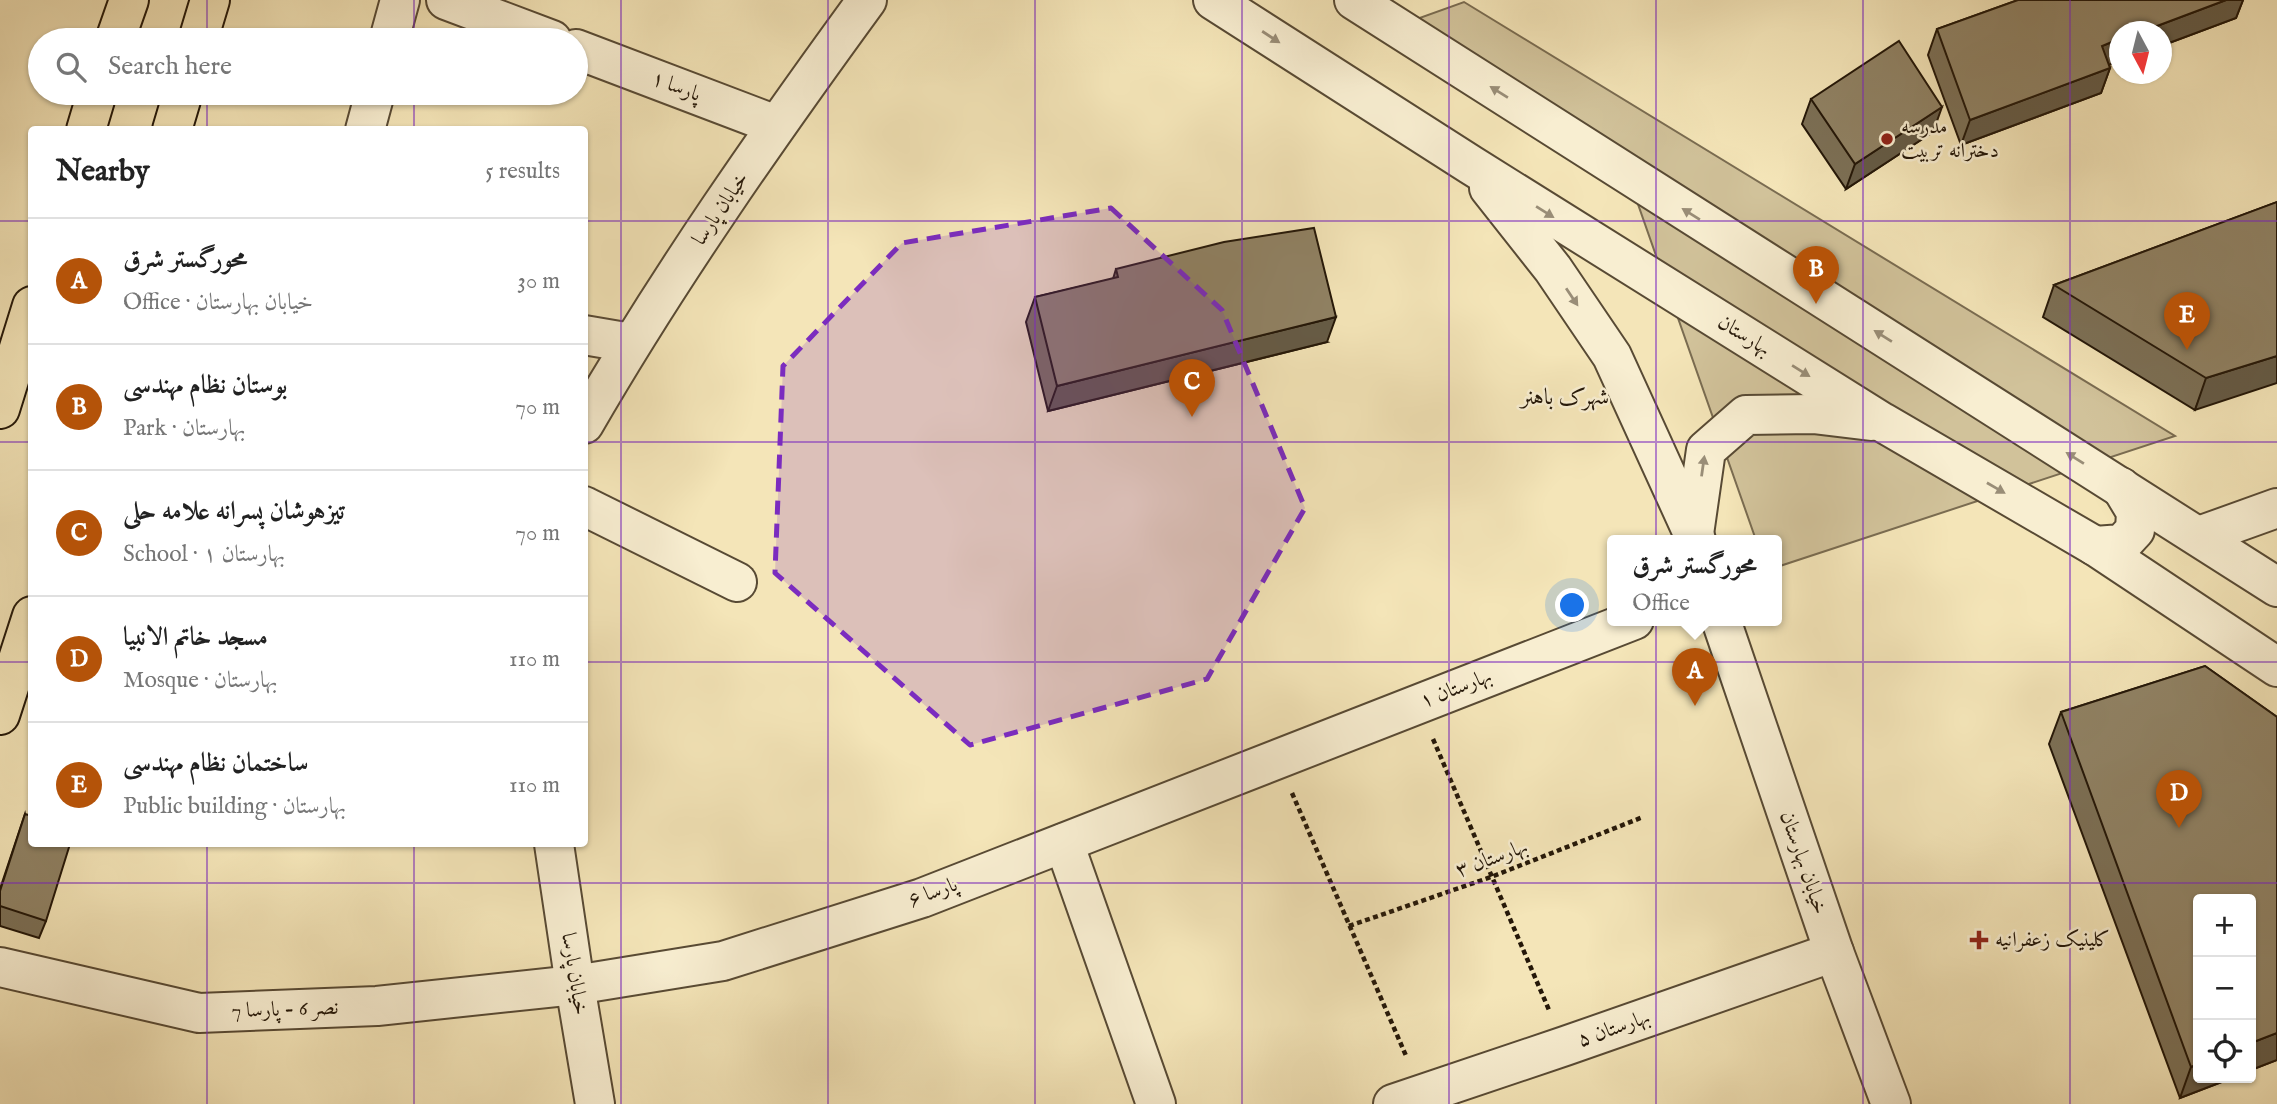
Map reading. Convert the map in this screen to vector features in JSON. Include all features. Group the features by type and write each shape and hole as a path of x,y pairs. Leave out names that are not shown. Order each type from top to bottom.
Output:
{"main road":[{"path":"119,28 129,0"},
{"path":"201,28 209,0"},
{"path":"87,126 93,105"},
{"path":"173,126 179,105"},
{"path":"0,409 28,319"},
{"path":"0,715 28,628"}],"street":[{"path":"392,28 400,0"},
{"path":"446,0 520,28"},
{"name":"خیابان پارسا","path":"588,417 631,343 776,125 867,0"},
{"name":"بهارستان","path":"1213,0 1882,422 2095,546 2277,667"},
{"path":"1354,0 2277,587"},
{"name":"پارسا ۱","path":"588,54 776,125"},
{"path":"366,126 372,105"},
{"path":"1471,165 1553,269 1612,356 1694,535"},
{"path":"588,336 631,343"},
{"path":"1695,535 1706,450 1746,415 1813,414 1882,422"},
{"path":"2095,546 2122,544 2135,530 2136,512 2121,487"},
{"path":"588,508 737,582"},
{"path":"2199,536 2277,508"},
{"name":"بهارستان ۱","path":"1278,760 1619,626"},
{"name":"خیابان بهارستان","path":"1723,626 1834,952 1891,1104"},
{"name":"پارسا ۶","path":"575,985 723,961 922,898 1278,760"},
{"path":"1064,843 1156,1104"},
{"name":"خیابان پارسا","path":"554,847 595,1104"},
{"name":"بهارستان ۵","path":"1408,1099 1834,952"},
{"name":"نصر 6 - پارسا 7","path":"0,967 199,1013 377,1006 575,985"}],"path":[{"path":"1418,704 1565,1046"},
{"path":"1278,760 1349,926 1408,1099"},
{"name":"بهارستان ۳","path":"1349,926 1491,877 1643,817"}],"highlighted area":[{"path":"1111,208 1222,310 1305,508 1207,679 970,745 775,573 783,366 902,243"}],"shaded area":[{"path":"1464,2 2175,436 1782,565 1782,535 1754,535 1627,173 1400,25"}],"building":[{"path":"2018,0 2226,0 2170,21 2109,21 2109,43 2102,46 2109,68 1970,120 1937,29"},
{"path":"1899,41 1942,107 1855,164 1811,99"},
{"path":"2277,202 2277,356 2206,378 2054,285"},
{"path":"1314,228 1336,317 1057,386 1035,297 1118,277 1116,269 1224,242"},
{"path":"2205,666 2277,717 2277,1033 2256,1041 2256,894 2193,894 2191,1067 2061,712"},
{"path":"25,814 28,815 28,847 69,847 46,921 0,906 0,891"}],"place":[{"name":"مدرسه دخترانه تربیت","path":"1887,139"},
{"name":"بوستان نظام مهندسی","path":"1816,304"},
{"name":"ساختمان نظام مهندسی","path":"2187,350"},
{"name":"تیزهوشان پسرانه علامه حلی","path":"1192,417"},
{"name":"محورگستر شرق","path":"1695,706"},
{"name":"مسجد خاتم الانبیا","path":"2179,828"},
{"name":"کلینیک زعفرانیه","path":"1979,940"}],"district":[{"name":"شهرک باهنر","path":"1565,397"}]}
